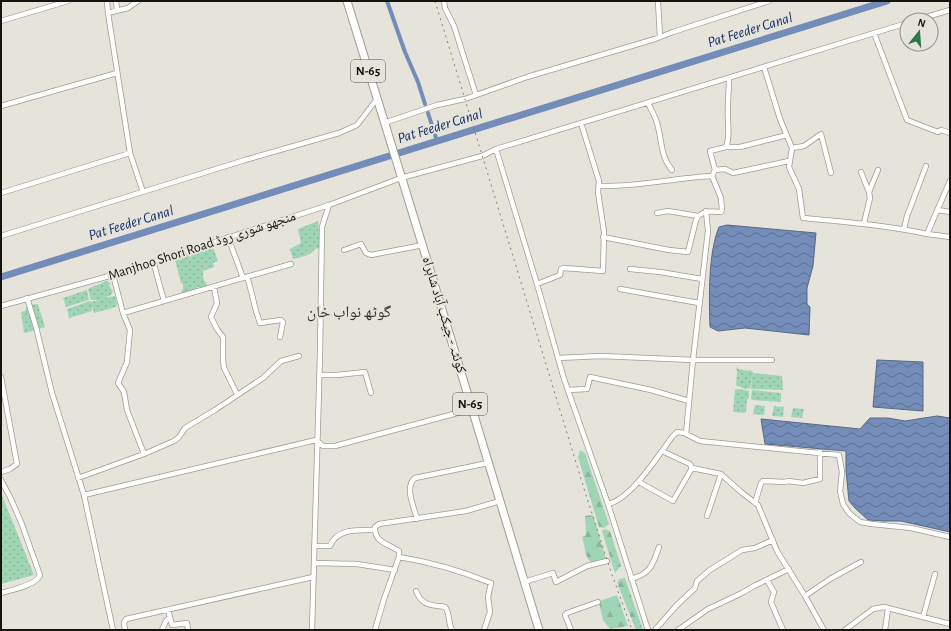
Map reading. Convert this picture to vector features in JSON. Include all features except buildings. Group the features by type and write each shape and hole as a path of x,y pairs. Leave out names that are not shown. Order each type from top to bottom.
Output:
{"highway":[{"name":"کوئٹہ - جیکب آباد شاہراہ","path":"347,1 423,245 539,630"}],"street":[{"path":"1,21 68,1"},
{"path":"107,1 130,153 143,192"},
{"path":"116,1 118,10"},
{"path":"108,13 128,8 138,1"},
{"path":"444,1 445,8 454,26 476,95"},
{"path":"658,1 660,37"},
{"path":"751,1 751,7"},
{"path":"384,123 437,105 465,99 527,77 660,37 767,1"},
{"path":"939,13 950,10"},
{"name":"Manjhoo Shori Road منجھو شوری روڈ","path":"1,306 113,275 329,205 401,178 482,156 496,149 899,25"},
{"path":"874,33 907,120 938,132 941,130 950,133"},
{"path":"764,67 792,148 788,167 799,189 803,218 904,229 950,237"},
{"path":"1,106 117,73"},
{"path":"726,147 728,143 729,130 729,78"},
{"path":"1,236 245,160 345,131 357,125 377,99"},
{"path":"648,103 657,122 665,160 672,170"},
{"path":"537,284 560,275 562,269 564,268 603,270 603,227 598,192 599,181 581,123"},
{"path":"792,148 804,146 821,134 831,173"},
{"path":"712,176 715,170 710,151 726,147 740,147 787,135"},
{"path":"496,149 568,390 608,504 648,630"},
{"path":"1,193 130,153"},
{"path":"715,170 725,169 733,173 789,161"},
{"path":"904,229 926,166"},
{"path":"869,192 878,170"},
{"path":"861,172 870,198 864,224"},
{"path":"599,186 712,176"},
{"path":"603,237 669,250 688,252 698,216 706,211 721,212 722,210 722,198 712,176"},
{"path":"927,234 950,181"},
{"path":"312,630 322,227 329,205"},
{"path":"938,210 950,212"},
{"path":"657,213 668,211 698,216"},
{"path":"686,434 708,231 706,211"},
{"path":"228,237 253,297 256,313 259,317 260,323 281,320 283,322 280,337"},
{"path":"344,250 361,244 366,253 371,255 423,245"},
{"path":"153,261 164,302"},
{"path":"123,313 291,264"},
{"path":"630,269 702,279"},
{"path":"113,275 123,313 130,330 127,362 118,383 124,392 127,410 144,454"},
{"path":"214,287 217,303 211,316 217,329 223,337 224,368 237,394"},
{"path":"620,289 699,303"},
{"path":"27,298 36,327 52,393 84,495 113,630"},
{"path":"78,478 144,454 174,440 179,437 185,428 263,378 281,361 299,356"},
{"path":"558,358 601,356 693,360 772,360"},
{"path":"319,375 365,372 371,393"},
{"path":"1,377 17,464 10,469 1,472"},
{"path":"568,390 587,389 590,378 650,390 689,401"},
{"path":"316,440 323,446 335,446 472,409"},
{"path":"608,504 616,503 639,482 677,432 686,434 700,441 839,455 842,472 840,491 843,504 849,513 860,522 911,528 950,537"},
{"path":"84,495 316,440"},
{"path":"662,451 690,464 692,468 722,474 741,492 758,505 777,550 806,596 824,630"},
{"path":"755,503 763,481 788,481 803,483 820,479 820,452"},
{"path":"417,519 410,487 413,480 419,477 488,463"},
{"path":"639,482 673,501 692,468"},
{"path":"707,516 722,474"},
{"path":"1,480 21,522 40,575 37,580 31,584 1,593"},
{"path":"375,630 384,598 399,557 399,551 381,543 376,534 375,527 378,524 466,511 500,501"},
{"path":"314,546 330,546 333,539 342,533 375,530"},
{"path":"655,630 676,606 695,588 697,581 710,570 742,550 755,548 773,540"},
{"path":"631,580 642,576 650,569 660,547"},
{"path":"399,557 452,568 491,583 488,597 490,612 484,630"},
{"path":"524,582 553,573 556,582 587,566 607,561"},
{"path":"806,596 830,579 860,562"},
{"path":"314,563 357,564 395,570"},
{"path":"678,630 708,610 788,569"},
{"path":"923,617 935,574"},
{"path":"125,630 124,622 126,619 313,577"},
{"path":"767,580 774,592 772,602 783,630"},
{"path":"416,591 420,600 427,604 445,607 449,613 448,623 452,630"},
{"path":"571,630 565,615 598,602"},
{"path":"845,630 873,609 884,607 888,610 950,624"},
{"path":"168,610 172,625 187,623 188,630"},
{"path":"885,630 888,610"},
{"path":"162,630 166,621 170,617"}],"green space":[{"path":"318,221 320,248 315,249 308,255 293,259 290,249 301,243 298,229"},
{"path":"213,247 218,261 213,263 214,267 203,271 203,278 207,285 206,288 201,289 197,287 197,290 190,293 187,292 185,295 182,294 181,290 183,290 183,284 181,283 175,260 179,256 189,254 192,264 190,255"},
{"path":"107,281 110,283 111,285 109,284 109,286 113,291 111,295 104,298 115,296 117,304 116,307 94,313 92,306 92,311 69,318 67,309 90,301 99,300 91,300 88,289"},
{"path":"87,290 89,300 66,307 63,298"},
{"path":"38,304 45,327 24,333 21,312 25,311 27,305"},
{"path":"737,367 738,369 750,370 753,373 782,376 783,390 751,389 752,377 750,388 745,389 736,385"},
{"path":"739,389 749,391 746,412 744,413 733,412 735,390"},
{"path":"752,390 781,393 781,402 753,400 751,399"},
{"path":"755,405 765,406 764,415 753,414"},
{"path":"774,406 784,407 783,417 772,416"},
{"path":"793,408 804,409 802,418 791,417"},
{"path":"580,450 585,453 609,524 604,528 599,527 578,457"},
{"path":"1,493 34,575 1,584"},
{"path":"593,515 606,559 592,564 586,554 582,537 586,535 585,516"},
{"path":"604,529 610,531 621,566 615,573 602,531"},
{"path":"625,578 643,630 636,630 617,583 619,579"},
{"path":"617,595 628,626 610,629 603,620 599,603 600,601"}],"water":[{"path":"727,225 816,233 813,266 807,288 807,304 810,307 809,335 745,328 718,331 710,327 711,263 715,238 719,227"},
{"path":"877,360 923,362 923,411 873,407"},
{"path":"937,416 950,418 950,532 901,521 868,520 849,501 846,451 765,444 761,419 860,429 870,418 888,418 905,421"}],"waterway":[{"path":"387,1 425,104"},
{"name":"Pat Feeder Canal","path":"1,277 887,1"},
{"path":"428,113 437,141"}],"railway":[{"path":"435,1 585,492 632,630"}],"district":[{"name":"گوٹھ نواب خان","path":"349,312"}]}
